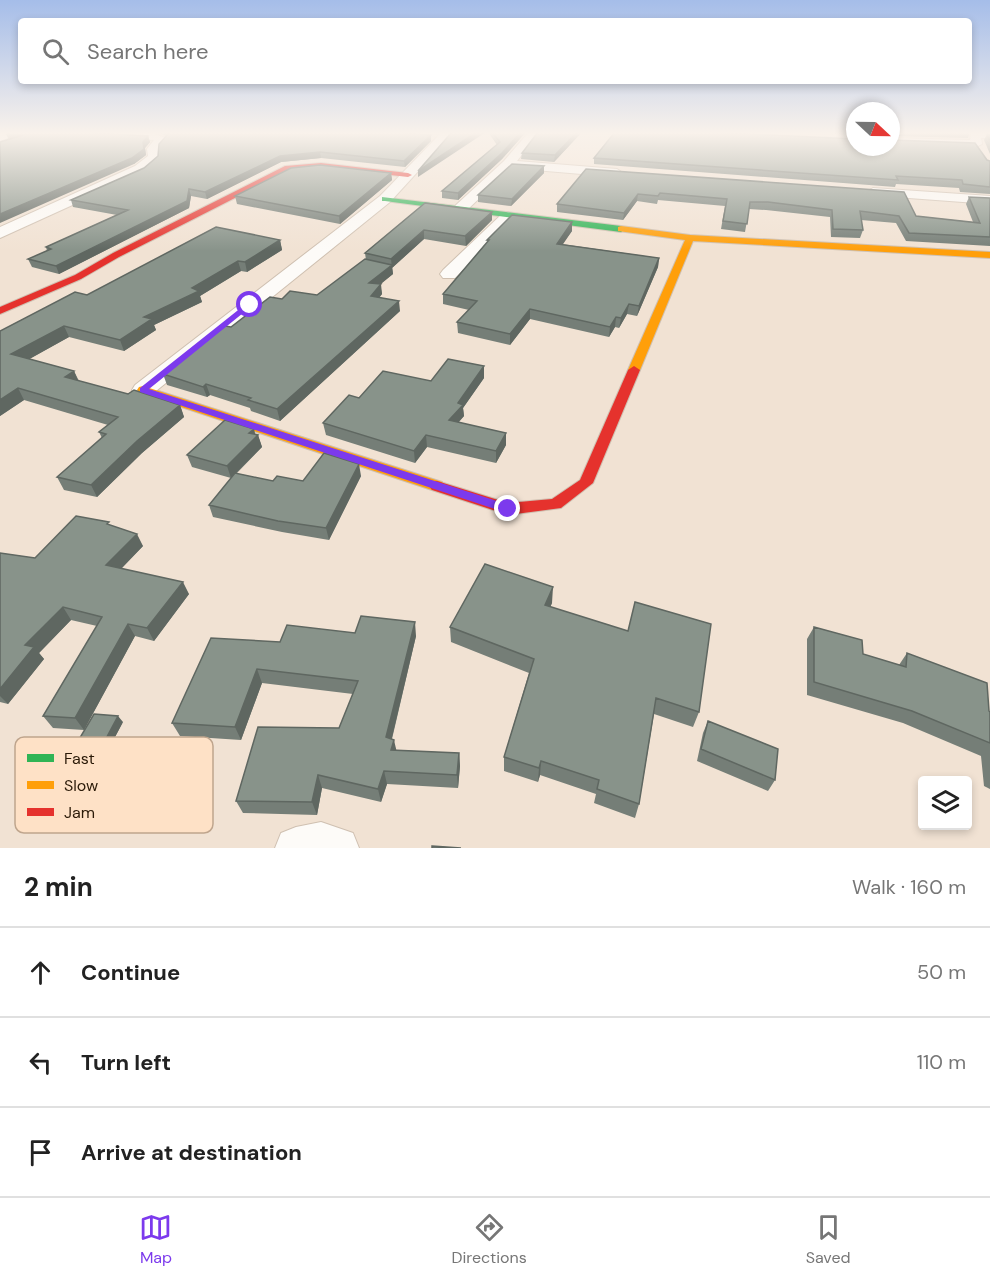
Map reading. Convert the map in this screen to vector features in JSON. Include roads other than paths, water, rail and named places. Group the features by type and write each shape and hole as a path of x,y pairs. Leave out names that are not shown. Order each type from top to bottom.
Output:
{"street":[{"path":"0,232 134,172"},
{"path":"0,311 78,277 116,255 281,172"},
{"path":"373,172 408,176"},
{"path":"143,390 385,199 412,172"},
{"path":"461,208 500,172"},
{"path":"601,172 631,174"},
{"path":"863,191 990,200"},
{"path":"385,199 690,238 990,255"},
{"path":"449,274 508,216"},
{"path":"143,390 508,509 556,504 586,483 690,238"},
{"path":"296,848 321,843 338,848"}]}
